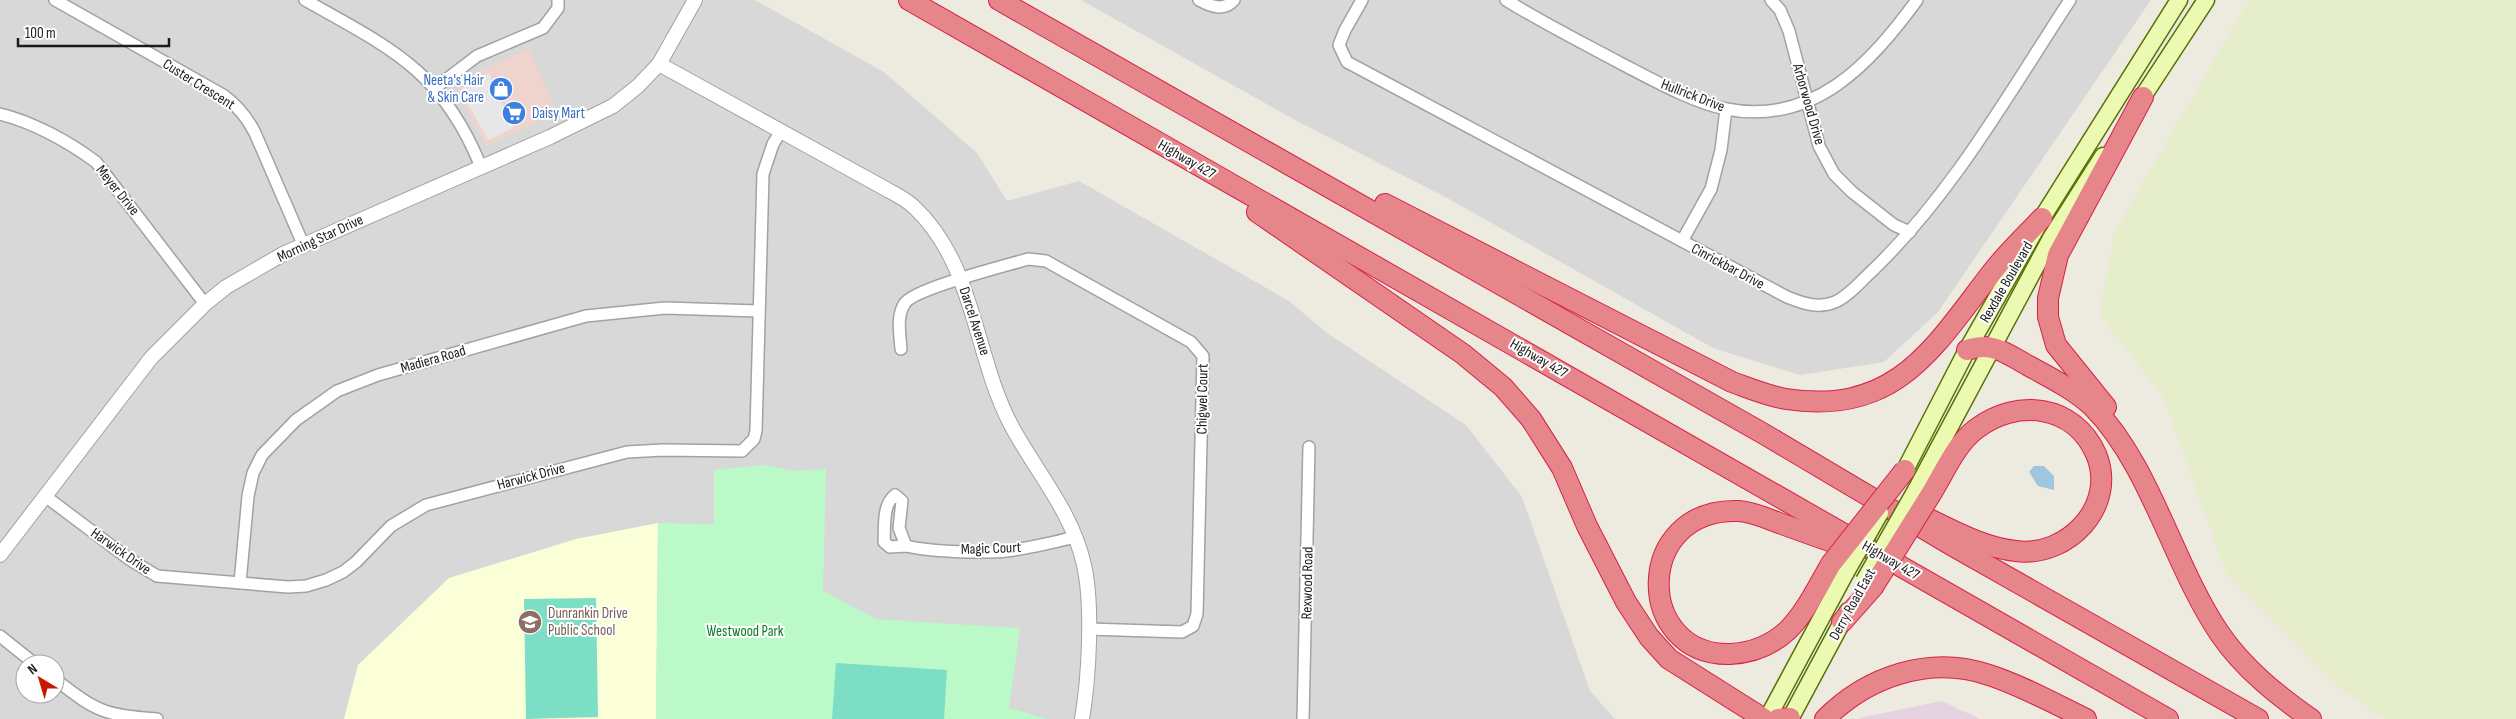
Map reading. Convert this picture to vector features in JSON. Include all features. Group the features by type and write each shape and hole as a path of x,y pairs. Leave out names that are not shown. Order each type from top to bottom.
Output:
{"highway":[{"name":"Highway 427","path":"909,0 1494,332 2168,719"},
{"path":"1000,0 1764,434 1844,484 2258,719"},
{"path":"2130,458 2122,430 2056,345 2050,327 2047,308 2049,288 2058,255 2143,97"},
{"path":"1148,137 1463,354 1502,387 1530,419 1562,468 1591,534 1626,602 1653,643 1669,659 1692,675 1765,719"},
{"path":"1250,142 1306,164 1732,382 1785,399 1842,401 1870,394 1891,384 1933,347 1994,269 2042,218"},
{"path":"1967,350 1980,346 1993,347 2053,379 2086,402 2109,426 2130,458 2202,605 2221,636 2240,659 2267,685 2311,719"},
{"path":"1842,622 1869,584 1923,492 1974,430 1994,417 2013,410 2035,409 2053,412 2067,420 2088,440 2096,455 2099,468 2097,500 2089,517 2078,532 2066,541 2037,552 2016,552 1993,547 1960,534 1867,488 1844,484"},
{"path":"1905,470 1839,568 1787,631 1768,645 1742,654 1721,654 1706,651 1690,643 1678,633 1665,615 1658,596 1662,558 1669,543 1694,520 1714,513 1740,511 1757,515 1905,568"},
{"path":"1825,719 1856,692 1892,674 1924,668 1944,668 1988,674 2086,719"}],"main road":[{"name":"Rexdale Boulevard","path":"1905,470 1967,350 2042,218 2179,0"},
{"name":"Rexdale Boulevard","path":"1923,492 1993,347 2051,238 2088,177 2206,0"},
{"name":"Derry Road East","path":"1765,719 1839,568"},
{"name":"Derry Road East","path":"1786,719 1842,622"}],"street":[{"name":"Custer Crescent","path":"55,0 214,90 236,106 248,118 303,244"},
{"path":"305,0 384,45 409,63 436,88 453,110 481,167"},
{"path":"436,88 477,56 543,28 558,8 558,0"},
{"name":"Morning Star Drive","path":"0,555 151,358 205,304 254,270 303,244 550,137 612,106 638,86 659,64 695,0"},
{"path":"1199,0 1216,8 1223,7 1234,0"},
{"name":"Cinrickbar Drive","path":"1362,0 1345,30 1339,46 1347,62 1787,297 1807,305 1834,302 1850,292 1910,232 1976,145 2070,0"},
{"name":"Hullrick Drive","path":"1506,0 1650,79 1726,109 1752,112 1778,110 1806,102 1830,91 1872,57 1917,0"},
{"name":"Arborwood Drive","path":"1771,0 1780,10 1789,31 1819,146 1834,174 1852,192 1894,224 1910,232"},
{"name":"Darcel Avenue","path":"659,64 782,131 913,206 938,232 961,279 999,400 1012,426 1055,494 1075,537 1084,564 1089,629 1082,719"},
{"path":"1682,241 1711,189 1721,150 1726,109"},
{"name":"Meyer Drive","path":"0,114 20,120 83,153 96,162 205,304"},
{"name":"Harwick Drive","path":"45,496 129,559 157,576 288,587 306,586 326,580 356,562 391,526 426,505 596,458 627,452 663,450 742,451 754,439 756,431 763,174 773,144 782,131"},
{"name":"Chigwel Court","path":"901,348 899,314 905,302 912,297 961,279 1028,259 1046,261 1190,342 1203,356 1197,614 1193,626 1182,632 1089,629"},
{"name":"Madiera Road","path":"240,583 248,496 253,473 262,455 296,420 337,391 378,375 586,316 665,308 758,311"},
{"name":"Rexwood Road","path":"1303,719 1309,447"},
{"name":"Magic Court","path":"906,546 919,549 1005,551 1075,537"},
{"path":"0,636 23,654"},
{"path":"65,687 87,704 102,712 117,716 157,719"}],"shaded area":[{"path":"0,0 755,0 884,72 977,153 1007,201 1079,181 1289,301 1327,333 1466,425 1522,497 1590,691 1615,719 0,719"},
{"path":"1081,0 2151,0 1938,312 1884,362 1800,375 1713,348 1449,199 1297,121"},
{"path":"2249,0 2516,0 2516,719 2384,719 2337,686 2226,573 2163,396 2100,315 2114,233"},
{"path":"529,49 557,113 486,146 457,91 471,75"},
{"path":"489,73 513,128 488,140 460,90"},
{"name":"Dunrankin Drive Public School","path":"658,523 656,719 344,719 358,665 449,578 576,539"},
{"path":"1942,701 1980,719 1859,719 1859,718"}],"green space":[{"name":"Westwood Park","path":"764,465 794,471 826,469 823,591 876,619 1020,628 1009,708 1047,719 656,719 658,523 714,524 714,470"},
{"path":"596,598 598,717 526,719 524,599"},
{"path":"836,663 947,670 944,719 832,719"}],"water":[{"path":"2034,466 2044,466 2054,476 2054,490 2038,486 2029,472"}],"place":[{"name":"Neeta's Hair & Skin Care","path":"501,89"},
{"name":"Daisy Mart","path":"514,113"},
{"name":"Dunrankin Drive Public School","path":"530,622"}]}
